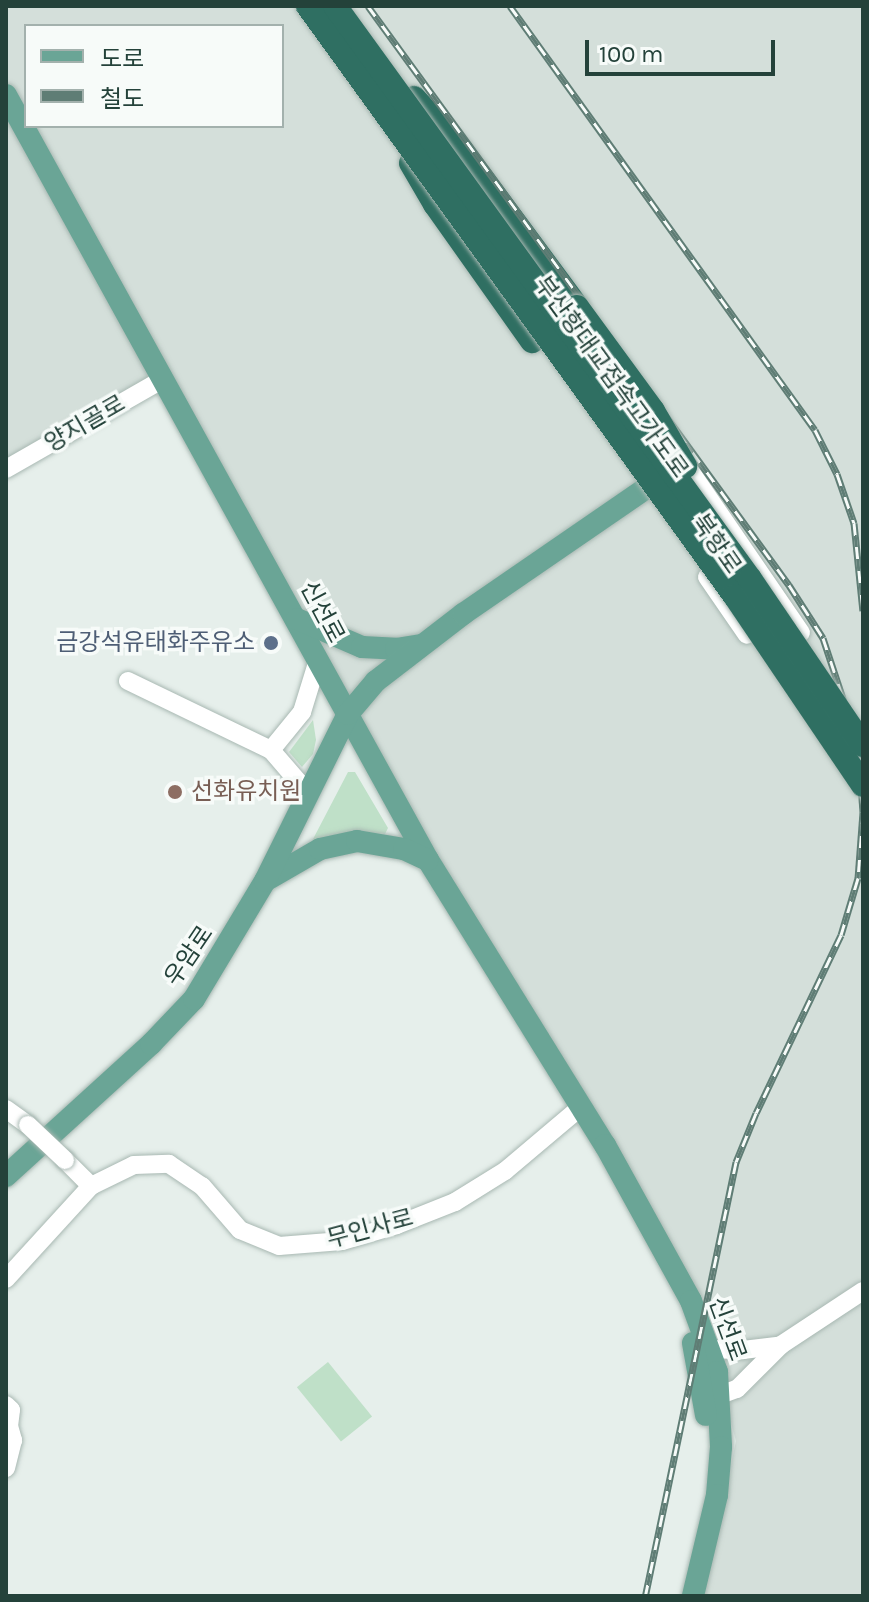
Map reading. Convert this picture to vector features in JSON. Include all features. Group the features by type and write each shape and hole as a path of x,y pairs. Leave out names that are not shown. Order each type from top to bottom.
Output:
{"highway":[{"name":"부산항대교접속고가도로","path":"306,6 863,745"},
{"name":"부산항대교접속고가도로","path":"335,6 743,587 863,785"},
{"path":"414,98 461,150 653,411 743,587"},
{"path":"385,120 435,204 655,511 743,587"}],"main road":[{"name":"북항로","path":"306,6 385,120"},
{"name":"북항로","path":"346,6 414,98"},
{"name":"신선로","path":"6,95 24,128"},
{"name":"신선로","path":"24,128 428,860 582,1106 691,1301 717,1372 706,1471 677,1596"},
{"name":"우암로","path":"6,1176 151,1044 194,999 265,881 348,714 376,681 422,645 684,462"},
{"path":"297,619 362,647 396,649 422,645"},
{"path":"265,881 291,863 320,849 357,841 404,849 428,860"},
{"name":"신선로","path":"605,1145 684,1310 713,1398 717,1495 693,1596"}],"street":[{"name":"북항로","path":"414,98 684,462 863,725"},
{"name":"북항로","path":"385,120 863,797"},
{"name":"양지골로","path":"6,469 163,379"},
{"path":"271,750 302,712 318,660"},
{"path":"128,681 271,750 308,793"},
{"name":"무인사로","path":"6,1279 91,1186 134,1165 169,1164 202,1186 240,1230 279,1246 342,1241 397,1225 455,1202 505,1171 582,1106"},
{"path":"6,1109 28,1125 91,1186"},
{"path":"713,1398 737,1389 781,1345 863,1291"},
{"path":"709,1349 743,1350 781,1345"},
{"path":"6,1405 11,1410 9,1426 13,1440 6,1468"}],"shaded area":[{"path":"6,6 863,6 863,1596 704,1596 736,1441 717,1372 582,1106 163,379 6,469"}],"green space":[{"path":"313,720 316,740 313,754 302,767 289,752"},
{"path":"348,772 355,772 388,828 385,834 363,832 314,844 312,841"},
{"path":"328,1362 372,1416 341,1442 297,1387"}],"railway":[{"path":"368,6 789,585 823,638 858,744 863,812 858,878 841,935 756,1113 736,1162 645,1596"},
{"path":"510,6 815,430 837,474 854,523 863,611"}],"place":[{"name":"금강석유태화주유소","path":"271,643"},
{"name":"선화유치원","path":"175,792"}]}
